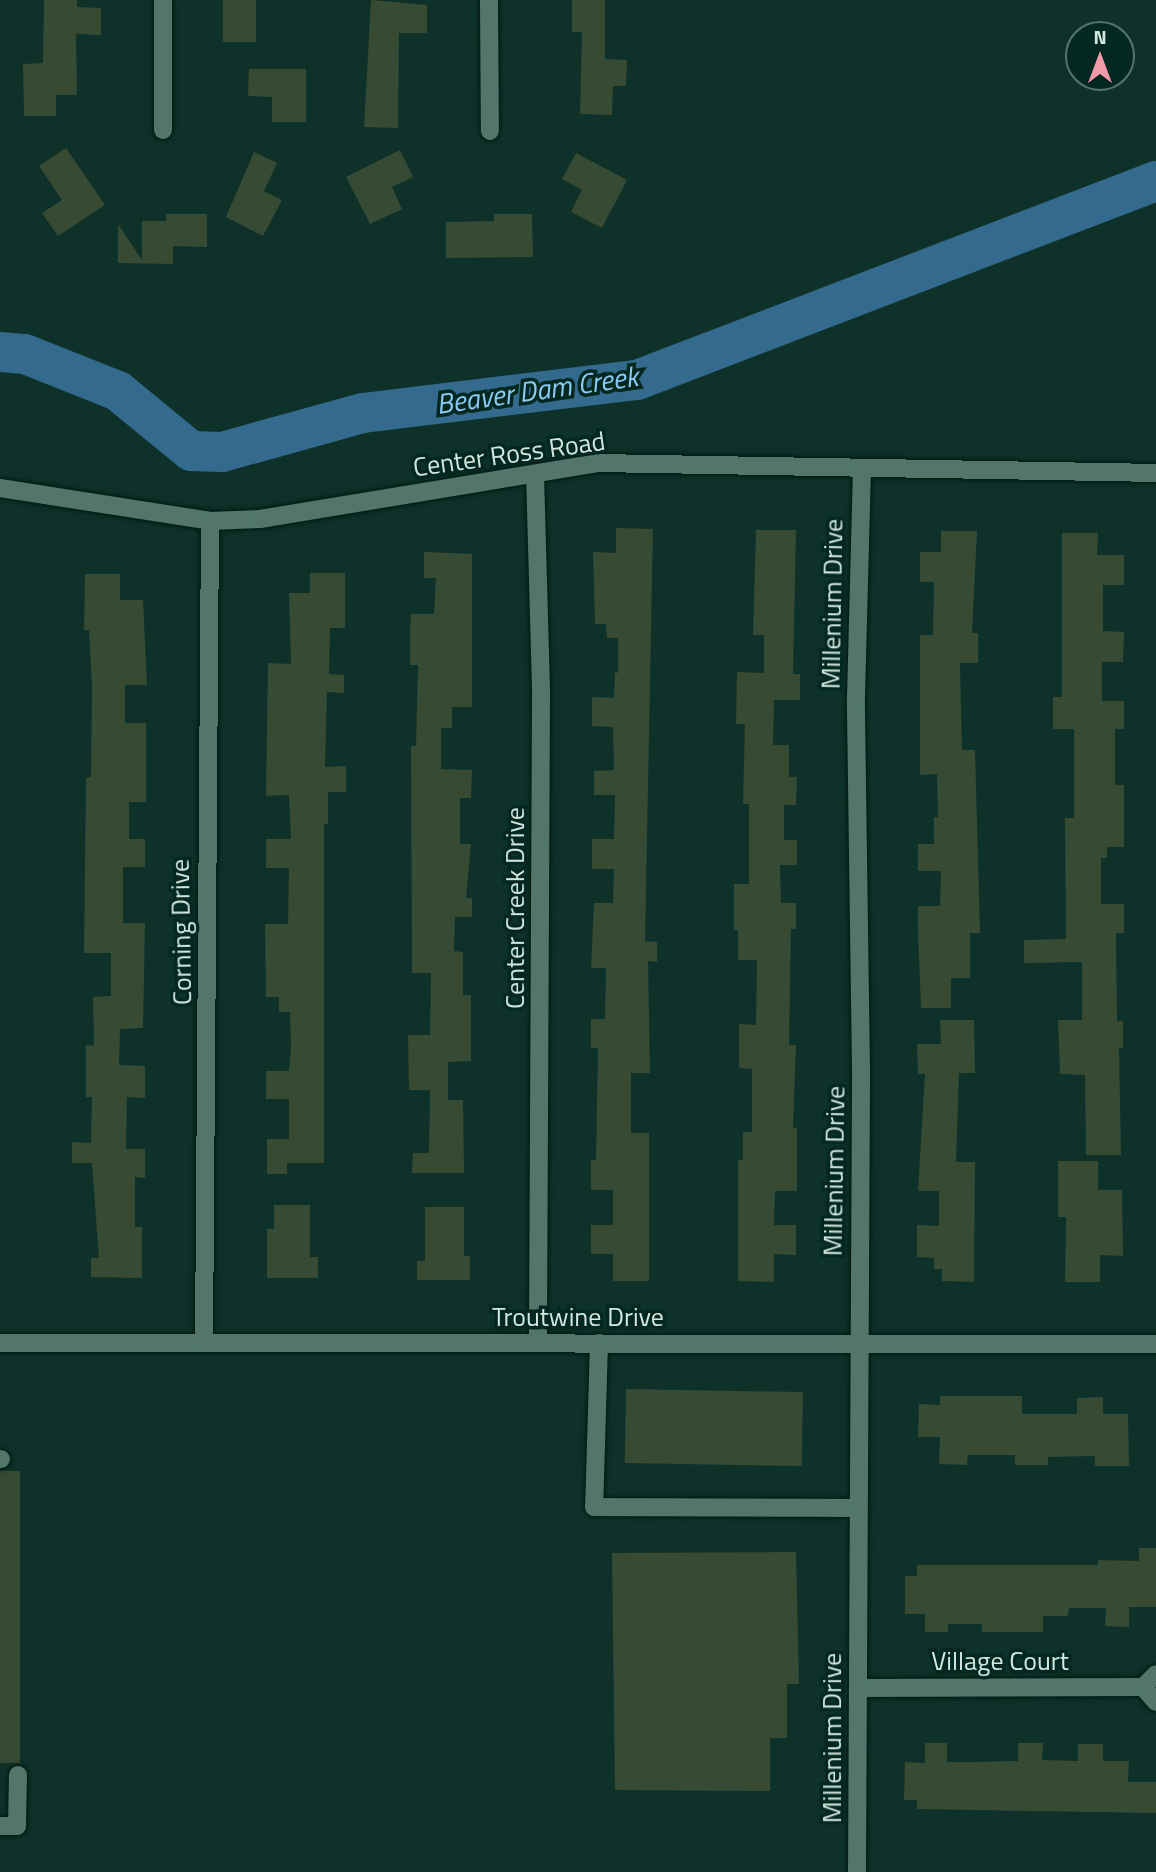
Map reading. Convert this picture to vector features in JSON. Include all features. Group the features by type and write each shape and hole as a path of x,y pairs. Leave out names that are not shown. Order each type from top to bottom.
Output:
{"street":[{"path":"163,0 163,130"},
{"path":"489,0 490,131"},
{"name":"Center Ross Road","path":"0,488 210,521 260,519 597,463 862,471 1156,473"},
{"name":"Millenium Drive","path":"858,1872 862,1070 856,697 862,471"},
{"name":"Center Creek Drive","path":"535,474 541,695 538,1343"},
{"name":"Corning Drive","path":"204,1343 210,521"},
{"name":"Troutwine Drive","path":"0,1343 1156,1344"},
{"path":"599,1343 594,1507 858,1508"},
{"name":"Village Court","path":"858,1688 1150,1680 1156,1702"},
{"path":"0,1826 17,1826 18,1775"}],"building":[{"path":"44,0 77,0 77,7 101,8 101,35 76,34 77,95 56,95 56,116 24,116 23,64 43,63"},
{"path":"223,0 256,0 256,42 223,42"},
{"path":"371,0 427,5 427,33 399,33 398,128 364,127"},
{"path":"572,0 605,0 605,59 627,60 626,86 613,86 612,115 580,114 582,32 572,32"},
{"path":"249,69 306,69 306,122 272,122 272,97 248,96"},
{"path":"66,148 105,205 58,236 42,213 62,200 39,166"},
{"path":"400,150 413,177 392,187 402,209 370,224 346,177"},
{"path":"254,152 277,163 264,191 282,200 263,236 226,217"},
{"path":"576,153 627,180 602,228 571,212 582,190 562,179"},
{"path":"166,214 207,214 207,247 173,246 173,264 118,263 118,224 142,260 142,221 166,221"},
{"path":"494,214 532,214 533,257 446,258 446,222 494,221"},
{"path":"616,528 653,529 645,941 657,942 657,962 648,961 650,1073 631,1073 631,1133 649,1133 649,1281 613,1281 613,1254 591,1254 591,1225 613,1225 613,1190 591,1190 591,1160 596,1160 598,1048 591,1048 591,1019 605,1019 606,968 591,968 594,903 613,903 614,869 592,869 592,839 614,839 615,795 594,795 594,771 614,770 613,727 592,726 592,697 614,698 615,672 618,673 618,638 607,638 606,624 595,624 593,552 616,553"},
{"path":"756,530 796,530 793,674 800,674 800,700 774,700 773,745 789,745 789,777 797,777 796,805 784,805 784,840 797,840 797,865 780,865 781,903 796,903 796,929 791,929 789,1045 796,1045 793,1128 797,1128 797,1191 775,1191 774,1225 796,1225 796,1255 774,1254 774,1282 738,1281 738,1160 743,1160 743,1132 752,1132 752,1069 739,1068 739,1024 756,1025 757,960 738,960 738,930 734,930 734,884 749,884 749,804 743,804 745,724 736,724 737,672 764,673 764,635 753,635"},
{"path":"941,531 977,531 972,633 978,633 978,663 960,663 962,750 975,750 980,933 970,933 970,978 951,978 951,1008 921,1008 918,906 940,906 941,871 918,871 918,844 934,844 934,817 938,817 937,774 920,775 920,635 933,635 934,582 920,582 920,552 941,552"},
{"path":"1062,533 1098,533 1097,555 1124,555 1124,585 1103,585 1103,631 1124,632 1123,662 1102,662 1102,701 1124,701 1124,729 1115,729 1115,785 1124,785 1124,847 1107,847 1107,858 1101,858 1101,904 1124,904 1124,933 1116,933 1117,1021 1123,1021 1123,1048 1119,1048 1121,1155 1086,1155 1085,1075 1060,1074 1058,1020 1082,1020 1082,962 1024,963 1024,940 1066,939 1065,818 1074,818 1074,729 1053,729 1053,697 1062,697"},
{"path":"424,552 472,554 472,707 452,707 452,728 441,728 441,769 472,770 471,798 460,798 460,844 471,844 466,898 472,898 472,917 455,917 454,951 463,952 463,995 471,995 471,1061 448,1062 448,1100 463,1100 464,1173 412,1173 413,1153 429,1153 430,1090 409,1090 408,1035 430,1035 431,973 412,973 411,746 416,746 418,665 410,665 410,630 411,614 434,614 436,578 424,578"},
{"path":"310,573 345,573 345,628 330,628 329,674 344,675 344,693 327,692 325,767 346,766 346,792 328,792 328,824 324,824 324,1163 287,1163 287,1174 267,1174 267,1139 289,1139 289,1099 266,1099 266,1071 289,1071 291,1047 290,1012 279,1012 279,997 266,997 265,924 288,924 289,868 266,868 266,839 291,839 289,795 266,796 268,663 291,664 289,593 310,593"},
{"path":"85,574 120,574 120,600 143,600 147,685 125,685 125,723 146,723 146,802 129,802 129,839 145,839 145,867 123,867 123,923 145,923 143,1028 120,1029 119,1065 145,1066 145,1098 127,1097 126,1149 145,1149 145,1178 135,1177 135,1227 142,1227 142,1278 91,1277 91,1258 99,1258 92,1163 72,1163 72,1142 91,1143 92,1097 86,1097 86,1045 94,1046 93,997 111,996 111,953 84,953 86,778 91,777 92,686 89,630 84,630"},
{"path":"940,1020 974,1020 975,1073 959,1073 956,1162 975,1162 974,1282 942,1281 942,1269 934,1269 934,1258 917,1257 917,1225 939,1226 939,1191 918,1191 925,1074 918,1074 917,1044 941,1044"},
{"path":"1058,1161 1098,1161 1098,1190 1122,1190 1123,1256 1100,1255 1100,1282 1065,1282 1066,1217 1058,1217"},
{"path":"274,1205 310,1205 310,1257 318,1257 318,1278 267,1278 267,1229 274,1229"},
{"path":"425,1207 464,1207 464,1256 470,1256 470,1280 417,1280 417,1261 425,1261"},
{"path":"626,1389 803,1392 802,1466 625,1463"},
{"path":"940,1396 1022,1396 1022,1414 1077,1414 1077,1398 1103,1397 1103,1414 1128,1414 1129,1466 1095,1466 1095,1456 1048,1457 1048,1465 1015,1465 1015,1455 968,1455 967,1465 939,1464 940,1437 918,1437 919,1404 940,1405"},
{"path":"0,1471 20,1471 20,1763 0,1763"},
{"path":"1139,1548 1156,1548 1156,1607 1129,1607 1129,1627 1105,1626 1106,1608 1069,1608 1068,1616 1043,1616 1043,1632 982,1632 982,1624 948,1624 948,1632 925,1632 925,1614 905,1614 905,1576 917,1576 917,1565 1098,1565 1098,1560 1139,1561"},
{"path":"796,1552 799,1684 787,1684 787,1738 770,1738 770,1791 615,1790 612,1553"},
{"path":"925,1743 947,1743 947,1762 1018,1761 1018,1743 1043,1743 1042,1760 1078,1761 1078,1744 1103,1744 1103,1761 1129,1761 1128,1782 1156,1782 1156,1813 917,1809 917,1800 904,1800 905,1762 925,1763"}],"waterway":[{"name":"Beaver Dam Creek","path":"0,352 25,354 118,391 191,451 222,452 363,413 637,380 1156,181"}]}
